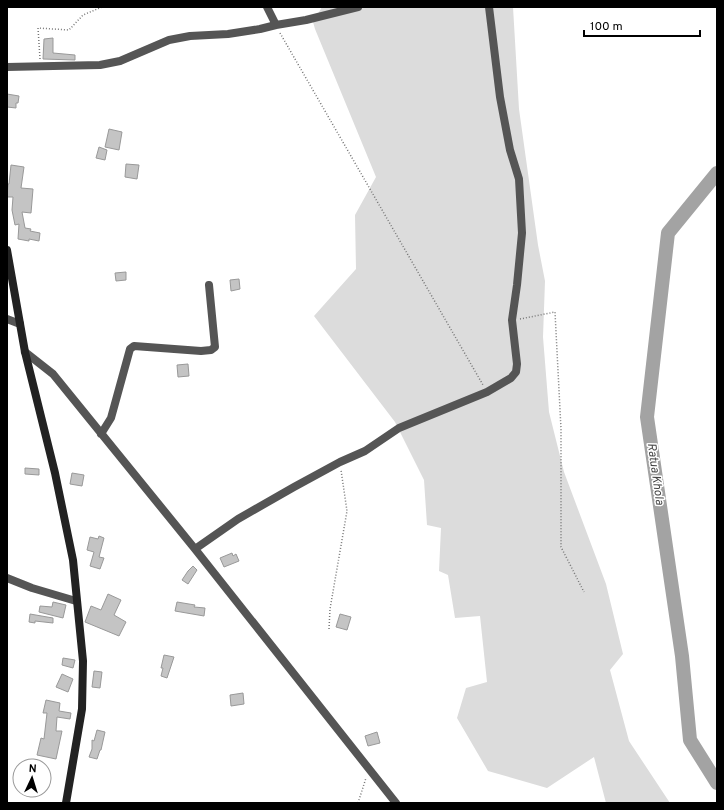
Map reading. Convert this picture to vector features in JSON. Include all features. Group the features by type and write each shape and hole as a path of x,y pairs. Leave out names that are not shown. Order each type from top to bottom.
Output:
{"street":[{"path":"267,7 276,25"},
{"path":"7,67 100,65 120,61 169,40 190,36 228,34 260,30 276,25 306,20 358,7"},
{"path":"195,549 238,519 340,462 365,451 399,428 487,392 511,378 516,372 517,364 512,320 522,232 519,179 510,150 500,97 489,7"},
{"path":"7,250 25,352 55,473 73,560 83,661 82,709 66,803"},
{"path":"101,434 111,418 130,349 134,346 201,351 211,350 215,347 209,285"},
{"path":"7,319 20,324"},
{"path":"25,352 53,374 195,549 396,803"},
{"path":"7,578 32,588 76,601"}],"path":[{"path":"41,67 38,28 69,30 83,16 102,7"},
{"path":"276,25 487,392"},
{"path":"512,320 555,312 561,430 561,547 584,592"},
{"path":"329,629 330,609 347,511 340,462"},
{"path":"358,803 368,768"}],"shaded area":[{"path":"322,7 513,7 519,109 538,245 545,281 543,337 549,412 564,472 606,584 623,654 610,670 629,741 670,803 606,803 594,757 547,788 488,771 457,718 466,688 487,682 480,616 455,618 448,575 439,571 441,528 427,525 424,480 395,422 314,316 356,269 355,215 376,177 315,29 313,22"}],"building":[{"path":"53,38 53,53 75,55 75,60 43,59 44,39"},
{"path":"7,94 19,96 18,103 16,103 16,108 7,107"},
{"path":"109,129 122,132 119,150 105,147"},
{"path":"99,147 107,150 105,160 96,158"},
{"path":"126,164 139,165 137,179 125,177"},
{"path":"11,165 24,167 21,188 33,189 31,213 22,212 25,228 31,229 30,231 40,233 39,241 18,239 19,224 15,225 12,210 13,197 7,197"},
{"path":"126,272 126,280 116,281 115,273"},
{"path":"239,279 240,289 231,291 230,280"},
{"path":"188,364 189,376 178,377 177,365"},
{"path":"25,468 39,469 39,475 25,474"},
{"path":"72,473 84,475 82,486 70,484"},
{"path":"99,536 104,538 99,557 104,558 100,569 90,566 94,552 87,550 90,537 98,539"},
{"path":"232,553 233,556 236,554 239,561 224,567 220,558"},
{"path":"193,566 197,570 188,584 182,580"},
{"path":"108,594 121,600 114,615 126,622 119,636 85,622 91,606 101,610"},
{"path":"53,602 66,605 63,618 39,612 40,606 52,607"},
{"path":"177,602 195,605 194,607 205,608 204,616 175,611"},
{"path":"30,614 53,618 53,623 35,621 35,623 29,622"},
{"path":"340,614 351,617 347,630 336,627"},
{"path":"164,655 174,657 167,678 161,676"},
{"path":"63,658 75,660 73,668 62,665"},
{"path":"94,671 102,672 100,688 92,687"},
{"path":"62,674 73,679 68,692 56,687"},
{"path":"243,693 244,704 231,706 230,695"},
{"path":"46,700 60,703 59,711 71,713 70,719 57,717 56,731 62,731 56,759 37,755 41,738 44,739 47,713 43,713"},
{"path":"97,730 105,732 101,750 97,759 89,757 92,749 92,740 94,741"},
{"path":"377,732 380,743 368,746 365,736"}],"waterway":[{"name":"Ratua Khola","path":"717,173 668,233 647,417 682,656 690,740 717,783"}]}
